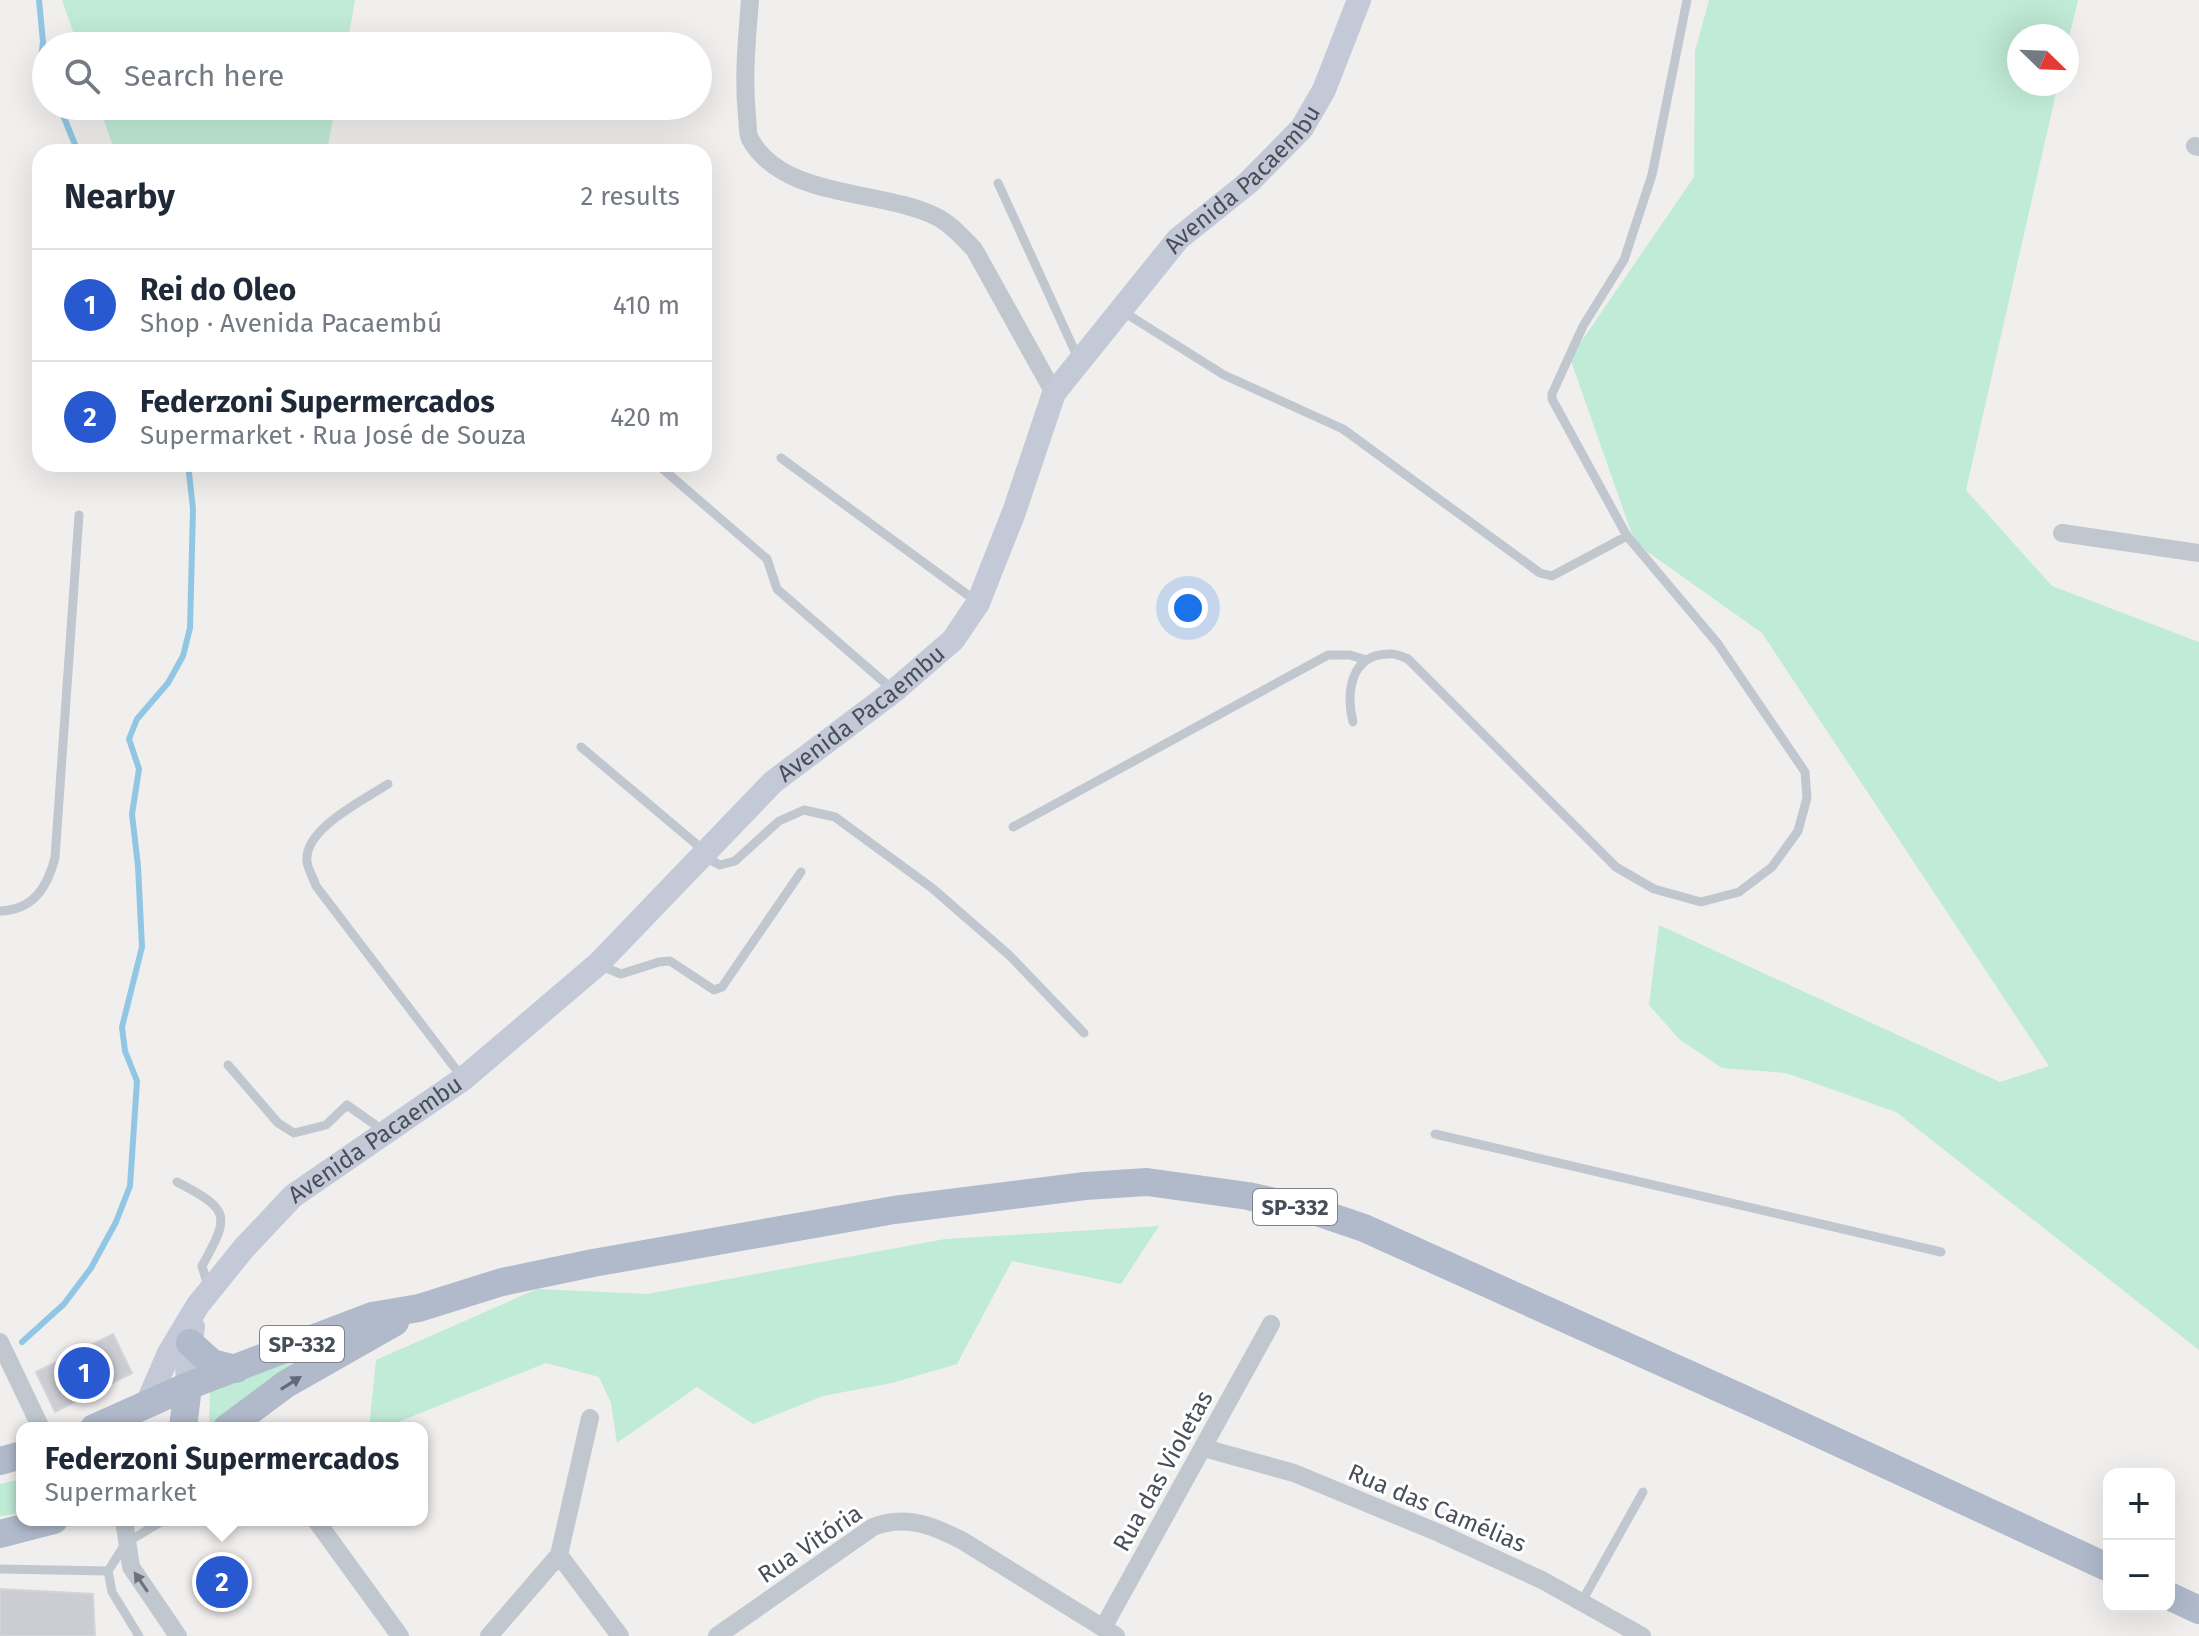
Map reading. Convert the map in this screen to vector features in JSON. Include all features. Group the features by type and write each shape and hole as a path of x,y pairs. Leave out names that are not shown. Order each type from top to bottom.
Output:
{"main road":[{"name":"SP-332","path":"107,1422 188,1386 372,1316 419,1308 502,1282 894,1210 1085,1186 1147,1182 1248,1196 1311,1210 1364,1228 2103,1565"},
{"name":"SP-332","path":"235,1422 286,1384 419,1308"},
{"path":"190,1343 212,1363 236,1369"},
{"path":"184,1422 188,1386"},
{"path":"147,1404 167,1422"},
{"path":"0,1534 31,1526"},
{"path":"2175,1599 2199,1610"}],"street":[{"path":"750,0 743,78 749,138 771,164 809,184 909,206 939,218 955,230 974,249 1054,393"},
{"name":"Avenida Pacaembu","path":"147,1404 169,1353 204,1298 252,1239 293,1196 463,1079 598,964 773,782 894,691 953,640 978,603 1014,512 1054,393 1178,239 1248,183 1302,128 1324,90 1359,0"},
{"path":"2062,533 2199,553"},
{"path":"188,1386 190,1343 204,1298"},
{"name":"Rua das Violetas","path":"1109,1632 1271,1324"},
{"path":"0,1342 38,1422"},
{"path":"489,1636 559,1555 590,1418"},
{"name":"Rua das Camélias","path":"1204,1448 1294,1473 1424,1527 1542,1580 1642,1636"},
{"name":"Rua Vitória","path":"717,1636 873,1527 899,1520 939,1529 963,1541 1109,1632"},
{"path":"125,1526 131,1567 178,1636"},
{"path":"320,1526 400,1636"},
{"path":"559,1555 620,1636"}],"lane":[{"path":"1013,827 1328,655 1350,655 1366,660 1389,653 1408,659 1616,867 1654,889 1701,902 1739,892 1772,867 1798,831 1807,798 1805,772 1718,644 1627,536 1556,407 1552,394 1583,326 1624,260 1652,175 1687,0"},
{"path":"998,183 1079,361"},
{"path":"1119,310 1224,375 1343,429 1540,573 1552,576 1627,536"},
{"path":"781,458 978,603"},
{"path":"666,472 767,559 777,589 894,691"},
{"path":"0,911 16,911 33,901 49,880 55,858 79,515"},
{"path":"1353,722 1348,701 1350,683 1366,660"},
{"path":"581,747 695,843 703,856 720,865 735,861 779,821 804,810 835,817 943,897 1009,955 1084,1033"},
{"path":"388,784 322,827 311,842 307,861 316,886 463,1079"},
{"path":"598,964 621,974 670,961 714,990 722,987 801,872"},
{"path":"228,1065 278,1123 294,1133 326,1125 347,1105 374,1124 382,1135"},
{"path":"1435,1134 1941,1252"},
{"path":"177,1182 206,1197 221,1215 221,1231 202,1266 204,1298"},
{"path":"1581,1603 1643,1492"},
{"path":"139,1636 112,1592 108,1571 126,1543 154,1526"},
{"path":"0,1569 108,1571"}],"green space":[{"path":"62,0 355,0 349,32 73,32"},
{"path":"1709,0 2078,0 2072,24 2007,24 2007,96 2055,96 1966,490 2052,586 2199,642 2199,1350 1896,1112 1786,1073 1722,1068 1679,1039 1649,1005 1659,925 2000,1082 2049,1066 1762,633 1635,543 1570,358 1694,177 1695,51"},
{"path":"104,120 333,120 328,144 112,144"},
{"path":"1159,1226 1121,1284 1012,1261 957,1364 892,1383 823,1396 753,1424 697,1387 617,1443 611,1403 599,1377 546,1363 398,1422 370,1422 376,1360 537,1289 647,1294 945,1239"},
{"path":"318,1351 262,1386 215,1422 209,1422 210,1390"},
{"path":"16,1480 16,1514 0,1516 0,1484"}],"building":[{"path":"113,1334 132,1373 55,1412 36,1372"},
{"path":"0,1589 93,1594 95,1636 0,1636"}],"waterway":[{"path":"39,0 42,32"},
{"path":"65,120 75,144"},
{"path":"22,1342 64,1304 91,1268 116,1222 130,1186 137,1081 125,1051 122,1027 142,947 132,814 139,769 129,739 137,719 168,683 183,656 190,628 193,509 189,472"}],"place":[{"name":"Rei do Oleo","path":"84,1373"},
{"name":"Federzoni Supermercados","path":"222,1582"}]}
